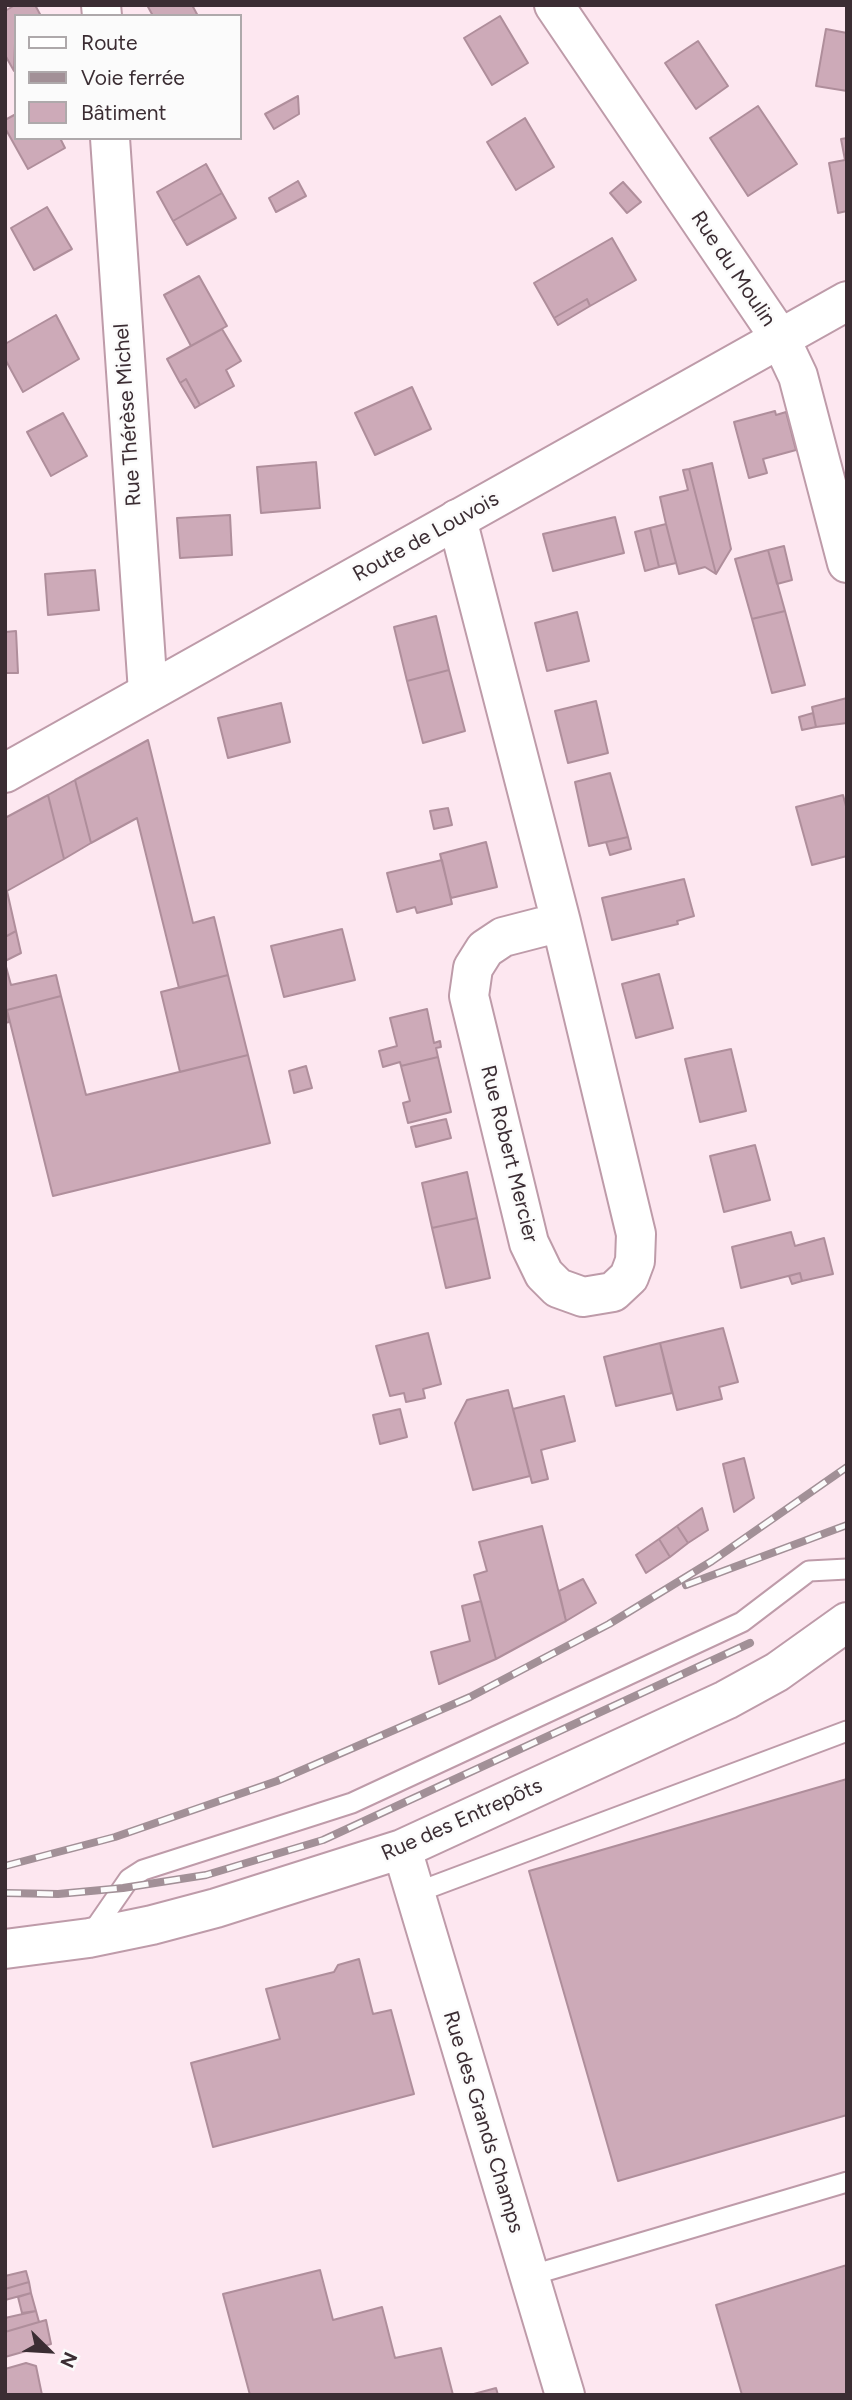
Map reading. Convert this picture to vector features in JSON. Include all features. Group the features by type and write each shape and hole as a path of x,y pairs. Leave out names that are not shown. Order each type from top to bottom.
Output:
{"street":[{"name":"Rue du Moulin","path":"554,5 780,338 798,376 847,563"},
{"name":"Rue Thérèse Michel","path":"110,140 148,692"},
{"name":"Route de Louvois","path":"5,772 847,301"},
{"name":"Rue Robert Mercier","path":"457,519 561,922 636,1234 635,1261 629,1277 613,1292 583,1297 558,1288 544,1274 529,1243 470,996 473,968 485,949 503,937 561,922"},
{"name":"Rue des Entrepôts","path":"5,1948 89,1938 216,1908 402,1849 726,1700 777,1672 847,1622"},
{"name":"Rue des Grands Champs","path":"402,1849 565,2395"}],"lane":[{"path":"89,1938 129,1879 143,1871 352,1803 743,1622 809,1571 847,1569"},
{"path":"415,1893 847,1731"},
{"path":"529,2276 847,2182"}],"building":[{"path":"15,5 35,5 40,14 14,14 14,71 5,55 5,11"},
{"path":"147,5 192,5 197,14 152,14"},
{"path":"500,16 528,63 492,85 464,38"},
{"path":"826,29 847,33 847,91 816,86"},
{"path":"698,41 728,86 696,109 665,63"},
{"path":"298,96 299,114 274,129 265,114"},
{"path":"758,106 797,164 748,196 710,138"},
{"path":"14,115 14,140 61,140 65,148 28,169 5,128 5,120"},
{"path":"525,118 554,167 516,190 487,142"},
{"path":"847,138 847,211 838,213 829,163 845,160 841,139"},
{"path":"206,164 222,193 173,221 157,192"},
{"path":"298,181 306,196 276,212 269,198"},
{"path":"623,182 641,202 627,213 610,193"},
{"path":"222,193 236,218 187,245 173,221"},
{"path":"47,207 72,249 34,270 11,228"},
{"path":"612,238 636,280 590,306 587,299 554,318 534,283"},
{"path":"199,276 227,326 191,346 164,295"},
{"path":"587,299 590,306 558,325 554,318"},
{"path":"56,315 79,359 23,392 5,359 5,344"},
{"path":"222,329 241,361 226,370 234,386 200,405 186,379 180,383 167,359"},
{"path":"186,379 200,405 195,408 180,383"},
{"path":"412,387 431,429 375,455 355,413"},
{"path":"775,411 776,415 786,412 796,450 763,459 767,473 749,478 734,422"},
{"path":"63,413 87,456 51,476 27,432"},
{"path":"316,462 320,508 261,513 257,467"},
{"path":"712,463 731,549 716,574 689,469"},
{"path":"689,469 716,574 705,567 679,574 666,524 660,497 688,490 683,470"},
{"path":"230,515 232,555 180,558 177,518"},
{"path":"615,517 624,553 553,571 543,534"},
{"path":"666,524 676,563 659,567 650,528"},
{"path":"650,528 659,567 645,571 635,532"},
{"path":"784,546 792,580 777,584 768,550"},
{"path":"768,550 785,611 752,619 735,559"},
{"path":"95,570 99,610 48,615 45,574"},
{"path":"785,611 805,685 772,693 752,619"},
{"path":"577,612 589,661 547,671 535,623"},
{"path":"436,616 449,670 407,681 394,627"},
{"path":"16,631 18,673 5,673 5,632"},
{"path":"449,670 465,731 423,743 407,681"},
{"path":"847,698 847,723 816,727 812,707"},
{"path":"596,701 608,753 568,763 555,711"},
{"path":"281,703 290,742 228,758 218,718"},
{"path":"813,713 816,727 802,730 799,717"},
{"path":"148,740 193,923 214,917 228,975 179,988 137,818 91,843 75,780"},
{"path":"610,773 628,837 589,846 575,782"},
{"path":"75,780 91,843 64,859 48,795"},
{"path":"48,795 64,859 7,891 16,931 5,937 5,818"},
{"path":"843,795 847,810 847,856 812,865 796,807"},
{"path":"448,808 452,825 434,829 430,811"},
{"path":"628,837 631,849 610,855 606,842"},
{"path":"486,842 497,887 451,898 440,854"},
{"path":"442,860 452,904 417,913 415,907 397,912 387,873"},
{"path":"684,879 694,916 677,921 678,924 612,940 602,898"},
{"path":"342,929 355,980 284,997 271,946"},
{"path":"16,931 21,953 5,961 5,937"},
{"path":"5,963 11,985 56,975 61,996 7,1010 9,1022 5,1023"},
{"path":"659,974 673,1028 636,1038 622,984"},
{"path":"228,975 248,1055 180,1072 161,992"},
{"path":"61,996 86,1095 248,1055 270,1143 53,1196 7,1010"},
{"path":"427,1009 434,1043 440,1041 441,1047 436,1048 438,1057 401,1066 400,1062 383,1067 379,1051 397,1046 390,1018"},
{"path":"731,1049 746,1111 700,1122 685,1059"},
{"path":"438,1057 451,1112 408,1123 403,1103 410,1101 401,1066"},
{"path":"306,1066 312,1088 294,1093 289,1071"},
{"path":"446,1119 451,1138 416,1147 411,1127"},
{"path":"755,1145 770,1200 724,1212 710,1156"},
{"path":"467,1172 477,1218 432,1228 422,1183"},
{"path":"477,1218 490,1278 446,1288 432,1228"},
{"path":"791,1232 795,1246 824,1238 833,1274 802,1281 800,1273 741,1288 732,1247"},
{"path":"800,1273 802,1281 792,1284 789,1276"},
{"path":"723,1328 738,1382 719,1387 722,1399 677,1410 660,1343"},
{"path":"428,1333 441,1384 423,1389 425,1398 406,1402 404,1393 390,1396 376,1346"},
{"path":"660,1343 672,1393 616,1406 604,1357"},
{"path":"508,1390 530,1476 473,1490 455,1423 467,1400"},
{"path":"564,1396 575,1441 541,1450 548,1479 532,1483 513,1409"},
{"path":"400,1409 407,1437 380,1444 373,1415"},
{"path":"744,1458 754,1498 734,1512 723,1464"},
{"path":"702,1508 708,1530 688,1543 677,1526"},
{"path":"542,1526 566,1621 496,1659 474,1575 487,1571 479,1542"},
{"path":"677,1526 688,1543 670,1557 659,1539"},
{"path":"659,1539 670,1557 646,1573 636,1555"},
{"path":"583,1579 596,1603 566,1621 559,1591"},
{"path":"481,1601 496,1659 439,1684 431,1652 470,1641 462,1606"},
{"path":"847,1779 847,2115 618,2181 529,1871"},
{"path":"359,1959 373,2014 391,2010 414,2094 213,2147 191,2063 280,2039 266,1989 334,1972 338,1965"},
{"path":"847,2265 847,2395 742,2395 716,2305"},
{"path":"320,2270 333,2320 382,2307 395,2358 441,2348 453,2395 250,2395 223,2294"},
{"path":"26,2271 29,2282 5,2289 5,2276"},
{"path":"29,2282 31,2293 5,2300 5,2289"},
{"path":"31,2293 36,2311 22,2313 18,2297"},
{"path":"36,2311 39,2322 5,2332 5,2318"},
{"path":"46,2320 51,2344 5,2357 5,2332"},
{"path":"26,2363 36,2366 42,2395 5,2395 5,2369"},
{"path":"496,2388 498,2395 470,2395"}],"railway":[{"path":"5,1866 115,1837 277,1781 470,1697 609,1624 712,1561 847,1467"},
{"path":"686,1585 847,1525"},
{"path":"5,1893 58,1894 123,1888 206,1875 323,1840 750,1643"}]}
